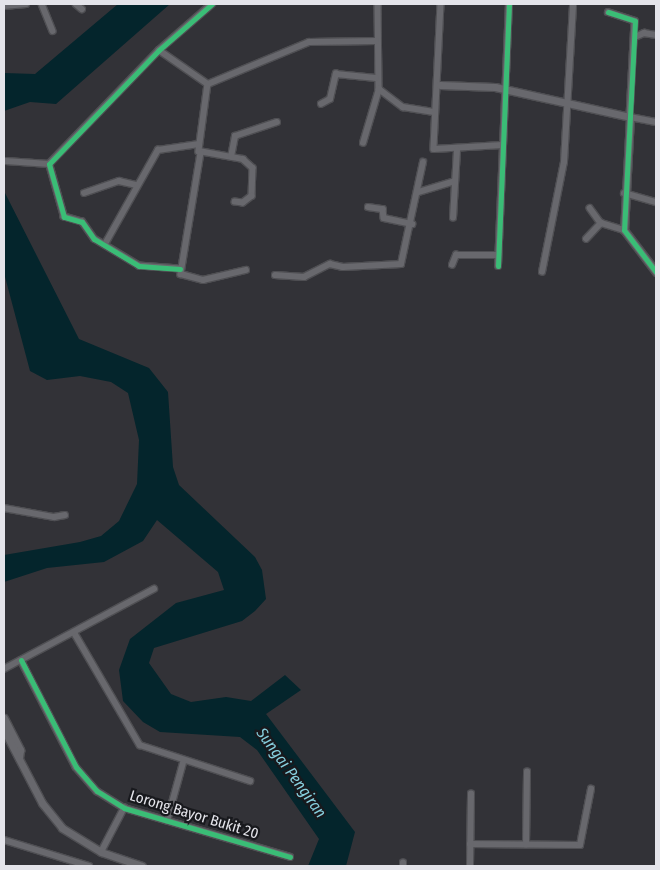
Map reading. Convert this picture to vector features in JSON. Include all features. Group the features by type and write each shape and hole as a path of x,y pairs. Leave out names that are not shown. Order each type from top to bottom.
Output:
{"street":[{"path":"4,6 22,4"},
{"path":"42,4 53,31"},
{"path":"76,4 82,9"},
{"path":"49,164 159,50 212,4"},
{"path":"363,143 379,89 376,78 378,4"},
{"path":"440,4 440,85 434,112 434,149 457,150 502,145"},
{"path":"498,266 502,145 508,90 509,4"},
{"path":"542,272 564,162 569,103 573,4"},
{"path":"608,12 634,18 635,37 624,194 624,230"},
{"path":"635,37 644,33 656,35"},
{"path":"208,84 309,42 376,41"},
{"path":"159,50 208,84"},
{"path":"321,104 330,99 336,74 376,78"},
{"path":"208,84 198,144 201,153 180,269 186,277 203,280 246,270"},
{"path":"440,85 508,90 656,122"},
{"path":"379,89 403,107 434,112"},
{"path":"231,156 236,136 277,122"},
{"path":"105,244 137,185 162,147 198,144"},
{"path":"453,218 457,150"},
{"path":"201,153 231,156 253,168 252,196 243,203 235,202"},
{"path":"6,161 49,164"},
{"path":"275,275 304,277 330,264 343,268 401,264 419,192 423,162"},
{"path":"49,164 64,218 82,222 94,239 139,266 180,269"},
{"path":"84,193 119,181 137,185"},
{"path":"419,192 454,181"},
{"path":"624,194 656,202"},
{"path":"368,207 383,209 384,218 412,224"},
{"path":"590,208 601,223 624,230 656,272"},
{"path":"586,239 601,223"},
{"path":"452,265 456,255 498,256"},
{"path":"4,508 54,518 65,515"},
{"path":"4,669 154,589"},
{"path":"74,632 132,738 149,750 183,763 250,781"},
{"name":"Lorong Bayor Bukit 20","path":"21,660 76,767 97,791 124,808 290,856"},
{"path":"4,718 20,750 18,756"},
{"path":"5,734 42,803 62,828 101,852 142,866"},
{"path":"4,746 18,756"},
{"path":"167,821 183,763"},
{"path":"526,845 527,772"},
{"path":"470,844 580,845 591,788"},
{"path":"470,866 471,794"},
{"path":"101,852 124,808"},
{"path":"4,840 89,866"}],"water":[{"path":"118,4 170,4 56,104 30,102 4,111 4,73 35,74"},
{"name":"Sungai Pengiran","path":"4,191 79,339 149,368 168,392 173,467 179,485 255,557 262,570 266,599 255,611 242,621 154,648 149,663 171,694 191,702 226,697 251,701 285,675 301,690 266,714 355,832 346,866 308,866 319,839 257,750 240,737 160,732 143,722 123,701 119,670 130,639 176,603 224,590 218,572 157,520 143,541 104,562 47,568 4,582 4,555 80,542 101,536 119,521 137,484 139,440 128,393 111,382 80,376 47,380 30,371 4,273"}],"cycle path":[{"path":"180,269 139,266 94,239 82,222 64,217 49,164 159,50 212,4"},
{"path":"498,266 509,4"},
{"path":"608,12 635,21 624,230 656,272"},
{"path":"21,660 76,767 97,791 124,808 290,857"}]}
